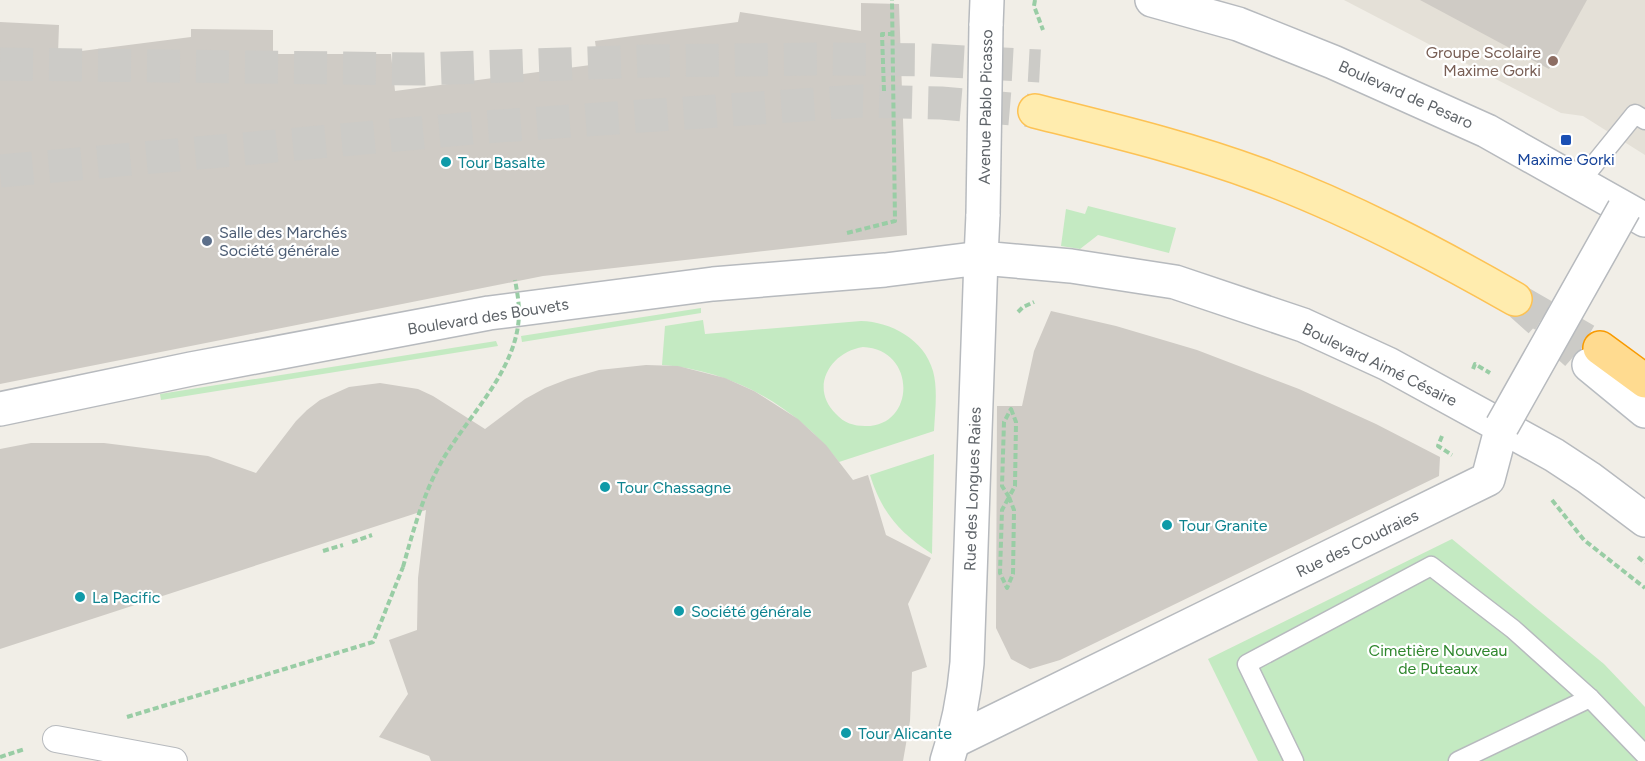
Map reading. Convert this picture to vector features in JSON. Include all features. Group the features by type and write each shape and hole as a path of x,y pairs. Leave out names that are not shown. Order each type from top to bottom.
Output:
{"highway":[{"path":"1595,357 1645,381"}],"main road":[{"path":"1035,111 1146,139 1259,175 1379,226 1443,257 1515,299"}],"street":[{"name":"Boulevard de Pesaro","path":"1152,0 1238,24 1300,47 1487,131 1635,215"},
{"name":"Avenue Pablo Picasso","path":"982,214 987,13"},
{"name":"Rue des Longues Raies","path":"950,751 965,690 967,663 982,214"},
{"name":"Rue des Coudraies","path":"950,751 1488,479 1502,426 1635,215"},
{"name":"Boulevard des Bouvets","path":"0,410 191,369 489,313 713,284 885,270 981,258"},
{"name":"Boulevard Aimé Césaire","path":"981,258 1061,265 1175,282 1303,325 1388,364 1554,455 1645,520"},
{"path":"1595,357 1645,411"},
{"path":"56,739 174,761"}],"lane":[{"path":"1580,183 1635,114 1645,120"},
{"path":"1294,761 1247,664 1431,566 1513,629 1590,698 1645,755"},
{"path":"1458,761 1477,757 1590,698"}],"path":[{"path":"836,234 860,231 895,221 892,0"},
{"path":"1035,0 1034,6 1043,30"},
{"path":"884,91 882,34 893,34"},
{"path":"195,695 373,642 403,567 417,520 436,472 510,356 519,313 514,270"},
{"path":"1017,319 1018,311 1023,307 1040,301"},
{"path":"1011,398 1011,409"},
{"path":"1015,486 1016,422"},
{"path":"1546,493 1584,540 1645,588"},
{"path":"1013,574 1014,510"},
{"path":"352,542 372,536"},
{"path":"323,551 343,545"}],"shaded area":[{"name":"Groupe Scolaire Maxime Gorki","path":"1344,0 1645,0 1645,155 1583,116 1561,113"}],"green space":[{"path":"1088,206 1176,228 1169,253 1098,235 1080,249 1061,246 1066,209 1085,214"},
{"path":"701,308 701,313 522,342 521,336"},
{"path":"703,320 705,334 861,321 895,329 914,341 929,360 935,378 934,431 839,462 803,424 783,408 761,395 738,383 713,375 688,368 662,365 665,326","holes":["863,347 881,351 893,360 901,373 903,388 901,402 894,414 882,423 865,426 846,422 828,404 824,393 827,373 841,356 851,350"]},
{"path":"496,341 498,346 161,400 160,394"},
{"path":"934,454 932,554 910,538 893,520 880,500 870,475"},
{"name":"Cimetière Nouveau de Puteaux","path":"1452,539 1604,664 1645,707 1645,761 1258,761 1208,659"}],"building":[{"path":"1420,0 1587,0 1549,69"},
{"name":"Tour Basalte","path":"861,3 899,4 907,235 543,276 0,384 0,22 59,25 58,54 191,37 191,29 273,30 273,54 391,54 395,91 598,64 595,41 738,22 740,12 861,31"},
{"name":"Tour Granite","path":"1051,311 1116,326 1197,350 1299,389 1376,424 1440,457 1439,476 1060,660 1030,669 1011,659 996,628 997,406 1022,406 1034,351"},
{"path":"646,365 678,366 725,378 754,391 798,419 826,445 853,480 868,475 886,535 931,558 908,604 927,667 912,672 910,721 903,761 431,761 429,756 379,737 408,694 389,640 417,630 418,578 426,510 0,649 0,449 31,443 104,443 208,456 256,473 307,410 320,400 349,387 380,383 418,389 485,429 525,399 545,388 599,370"}],"tunnel":[{"path":"0,64 423,69 647,61 828,59 929,60 1040,66"},
{"path":"0,171 484,127 860,101 941,103 1035,111"},
{"path":"1515,299 1589,365"},
{"path":"1515,299 1600,348"}],"place":[{"name":"Groupe Scolaire Maxime Gorki","path":"1553,61"},
{"name":"Maxime Gorki","path":"1566,140"},
{"name":"Tour Basalte","path":"446,162"},
{"name":"Salle des Marchés Société générale","path":"207,241"},
{"name":"Tour Chassagne","path":"605,487"},
{"name":"Tour Granite","path":"1167,525"},
{"name":"La Pacific","path":"80,597"},
{"name":"Société générale","path":"679,611"},
{"name":"Tour Alicante","path":"846,733"}]}
